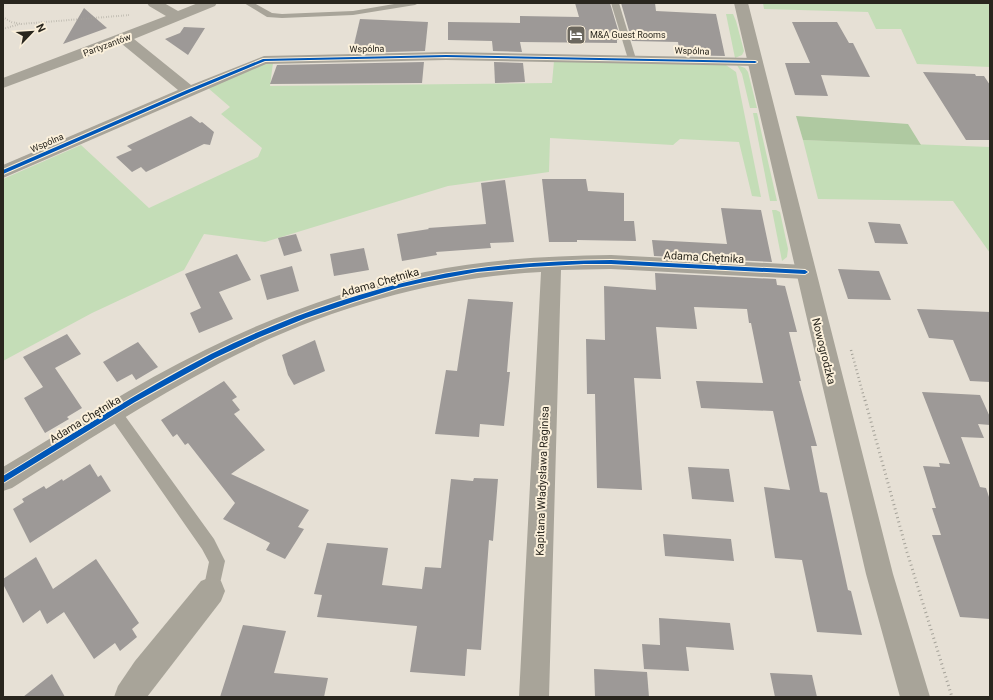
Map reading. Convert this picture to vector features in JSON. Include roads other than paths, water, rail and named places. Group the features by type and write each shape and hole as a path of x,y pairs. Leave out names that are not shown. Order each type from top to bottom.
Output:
{"street":[{"path":"154,3 178,17"},
{"name":"Partyzantów","path":"3,83 124,38 210,3"},
{"name":"Nowogrodzka","path":"741,3 805,272 901,656 915,697"},
{"path":"124,38 189,91"},
{"name":"Wspólna","path":"3,172 264,60 446,56 755,62"},
{"name":"Adama Chętnika","path":"3,480 178,376 247,340 352,300 398,286 462,273 551,264 610,262 805,272"},
{"name":"Kapitana Władysława Raginisa","path":"534,697 551,264"},
{"path":"129,697 146,672 211,591"}],"lane":[{"path":"248,3 270,14 282,16 353,13 415,3"},
{"path":"615,3 632,59"},
{"path":"114,413 208,544 217,561 211,591"}],"place":[{"name":"M&A Guest Rooms","path":"576,35"}]}
